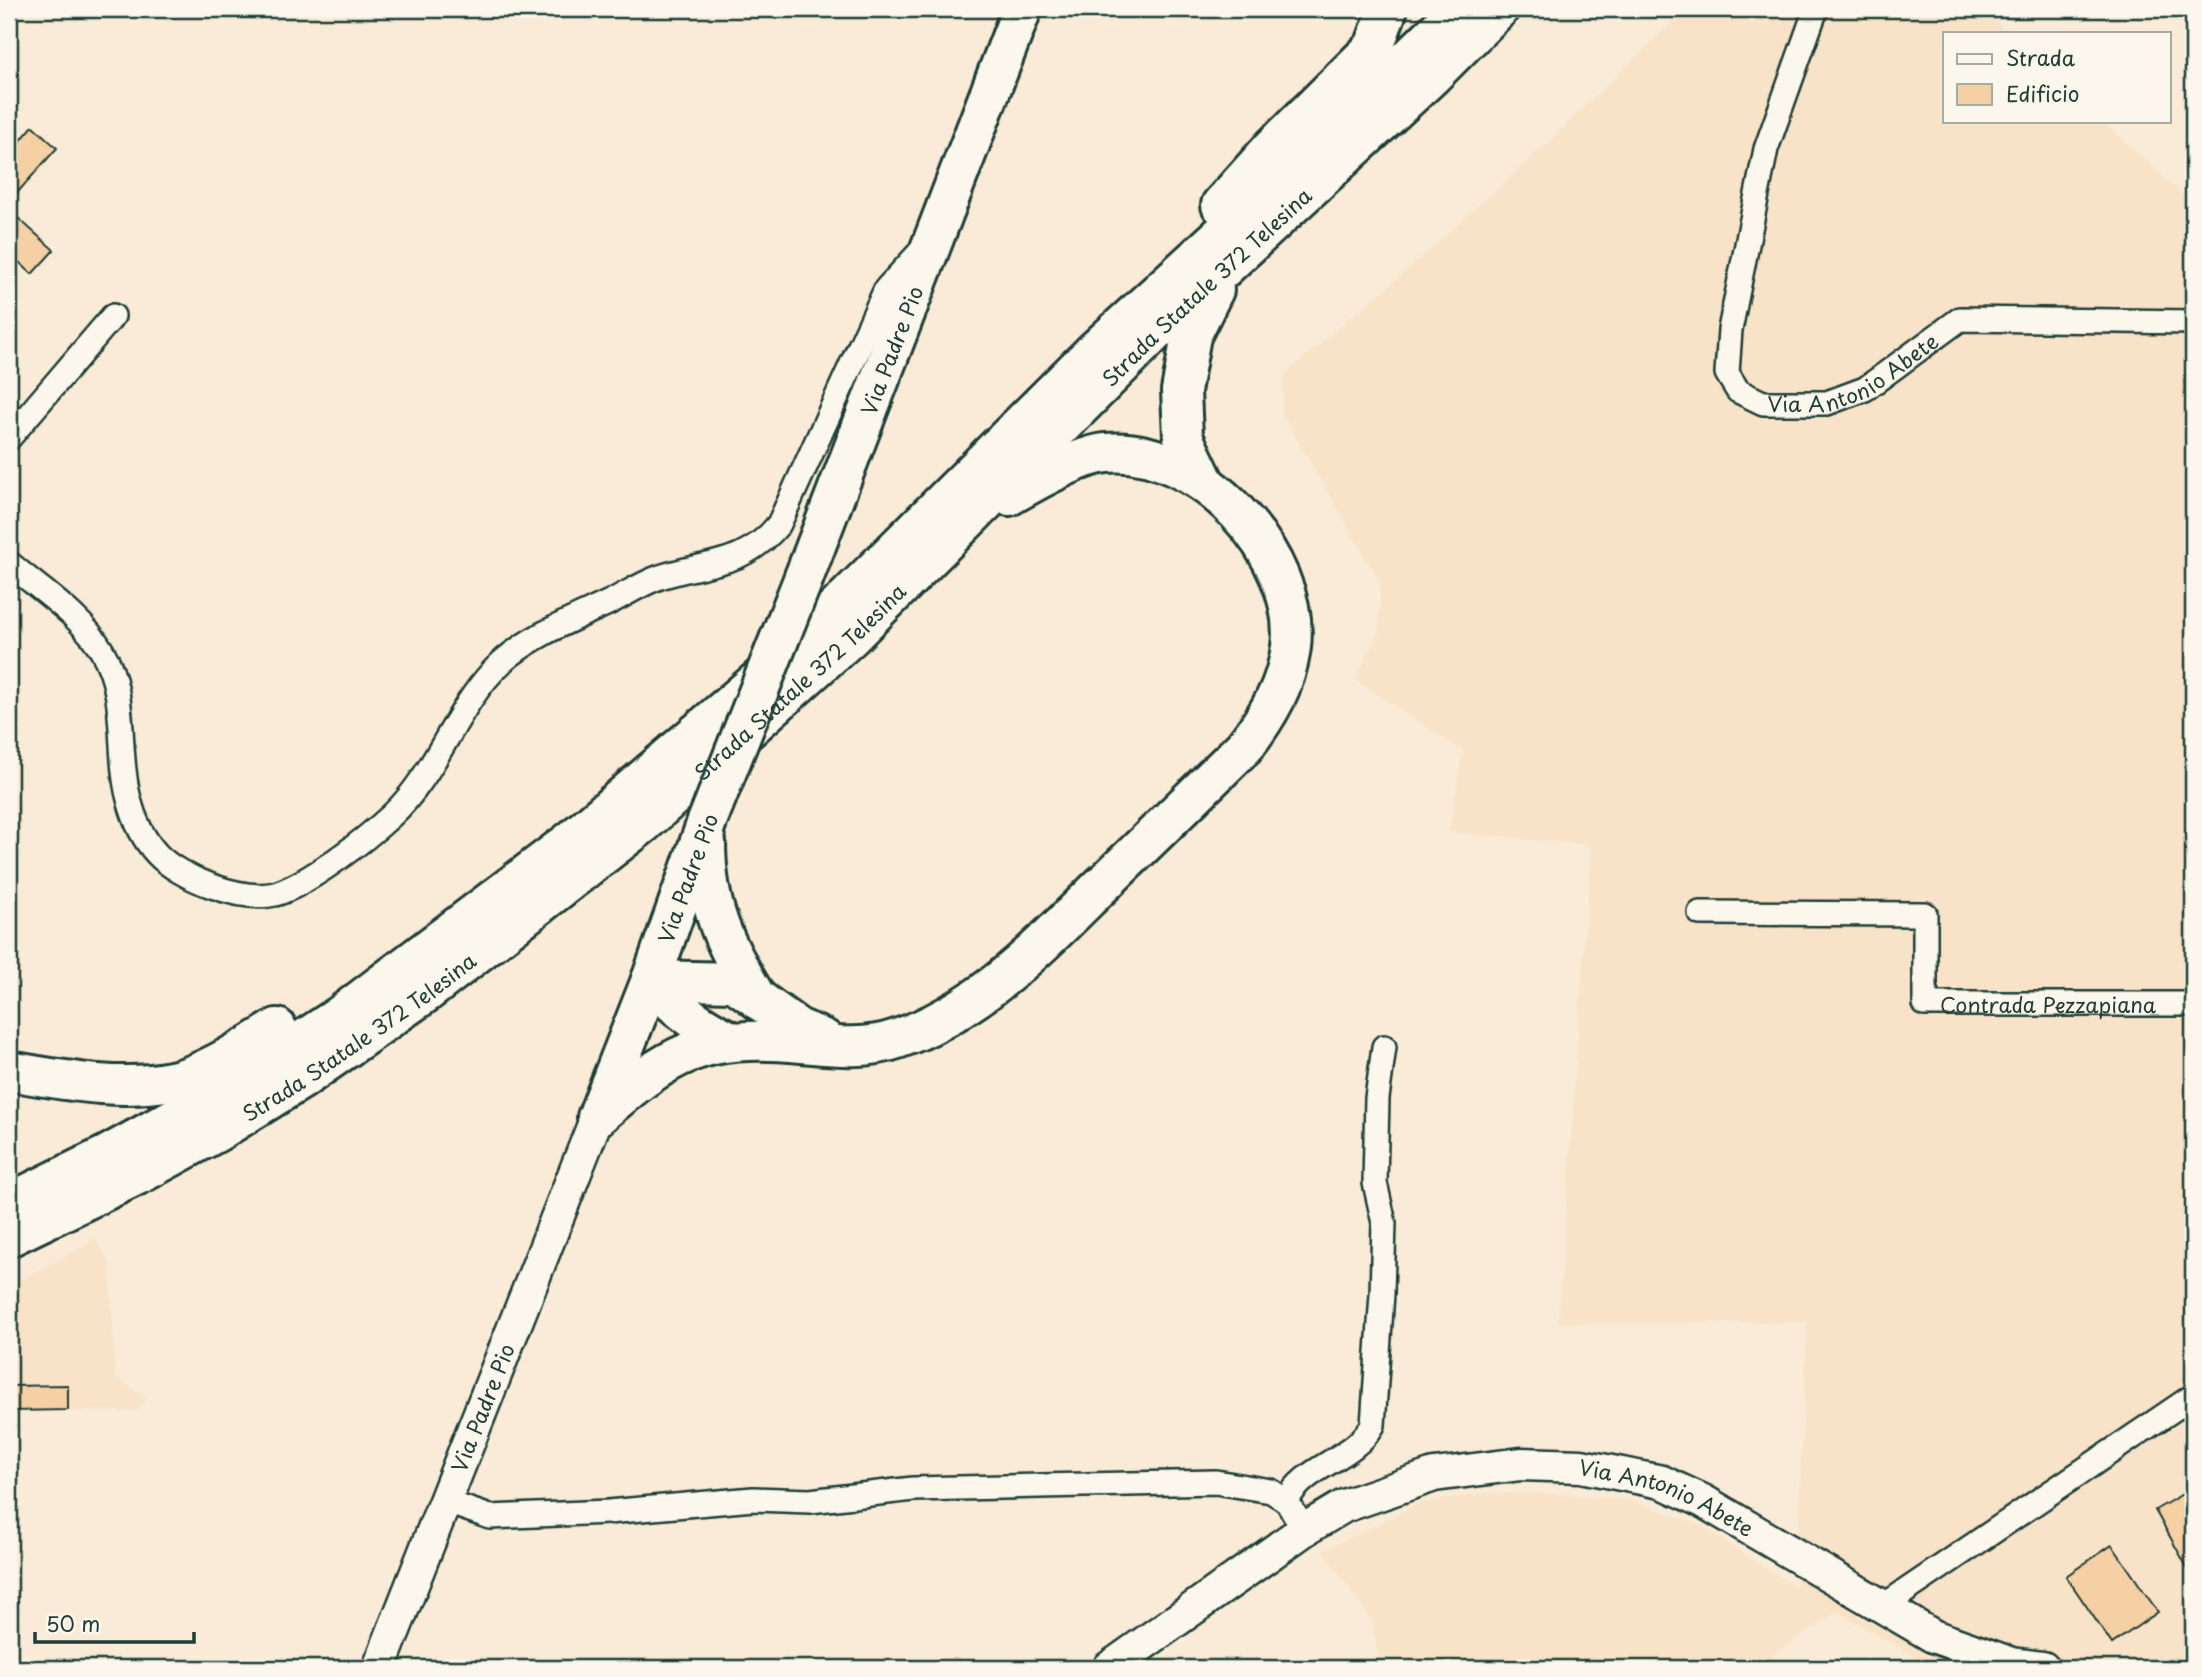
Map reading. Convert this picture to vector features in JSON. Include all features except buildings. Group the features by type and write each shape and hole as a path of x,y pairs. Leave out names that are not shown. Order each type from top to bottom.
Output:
{"highway":[{"name":"Via Padre Pio","path":"597,1117 651,980 706,824 1022,9"},
{"path":"948,200 999,130 1049,9"},
{"path":"1094,351 1264,157 1374,47 1388,9"},
{"name":"Strada Statale 372 Telesina","path":"9,1203 107,1155 237,1083 338,1017 573,839 797,646 1094,351 1331,134 1459,9"},
{"name":"Strada Statale 372 Telesina","path":"9,1237 128,1180 217,1132 304,1078 426,993 643,824 850,637 1156,331 1222,273 1432,76 1499,9"},
{"path":"1205,483 1183,437 1181,391 1191,336 1222,273"},
{"path":"597,1117 641,1079 677,1055 730,1040 845,1048 896,1040 961,1010 1022,962 1244,747 1268,716 1284,682 1291,645 1289,607 1277,569 1258,535 1205,483 1174,466 1141,455 1105,453 1043,476 966,523"},
{"path":"706,824 706,882 716,916 734,962 758,1000"},
{"path":"9,1071 96,1085 177,1080 251,1045 363,970 461,923"},
{"path":"651,980 734,982 797,1028 845,1048"},
{"path":"651,980 671,1004 705,1028 730,1040"},
{"path":"9,1265 68,1236 157,1180 217,1132"}],"main road":[{"name":"Via Padre Pio","path":"379,1668 597,1117"},
{"name":"Via Antonio Abete","path":"1109,1668 1304,1530 1344,1506 1434,1475 1521,1464 1581,1466 1662,1482 1703,1501 1882,1607"},
{"path":"1882,1607 1933,1636 2012,1664 2043,1668"}],"street":[{"name":"Via Antonio Abete","path":"1816,9 1766,149 1730,330 1727,373 1738,391 1763,403 1827,403 1865,389 1960,319 2193,322"},
{"path":"9,563 82,626 103,652 115,686 122,727 128,798 138,828 157,854 183,873 240,895 274,894 305,881 391,816 412,793 476,690 504,661 550,631 658,578 750,553 764,543 779,524 886,289 934,237"},
{"path":"9,438 113,316"},
{"name":"Contrada Pezzapiana","path":"1700,913 1925,914 1925,1004 2193,1004"},
{"path":"1287,1501 1293,1488 1364,1440 1373,1425 1384,1223 1375,1183 1377,1098 1384,1047"},
{"path":"1882,1607 2193,1396"},
{"path":"444,1501 490,1517 608,1512 752,1499 810,1502 913,1489 1216,1482 1271,1491 1287,1501 1304,1530"}],"shaded area":[{"path":"1686,9 1982,9 2007,32 1943,32 1943,122 2104,122 2193,204 2193,1659 2186,1658 2184,1668 1928,1668 1928,1664 1837,1612 1753,1668 1380,1668 1373,1623 1323,1551 1420,1503 1484,1493 1557,1494 1631,1500 1700,1525 1796,1588 1807,1322 1558,1323 1591,845 1449,832 1463,751 1355,680 1379,631 1380,582 1281,412 1285,373 1404,273 1530,159"},
{"path":"96,1239 110,1263 115,1376 147,1399 136,1411 9,1411 9,1286"}]}
